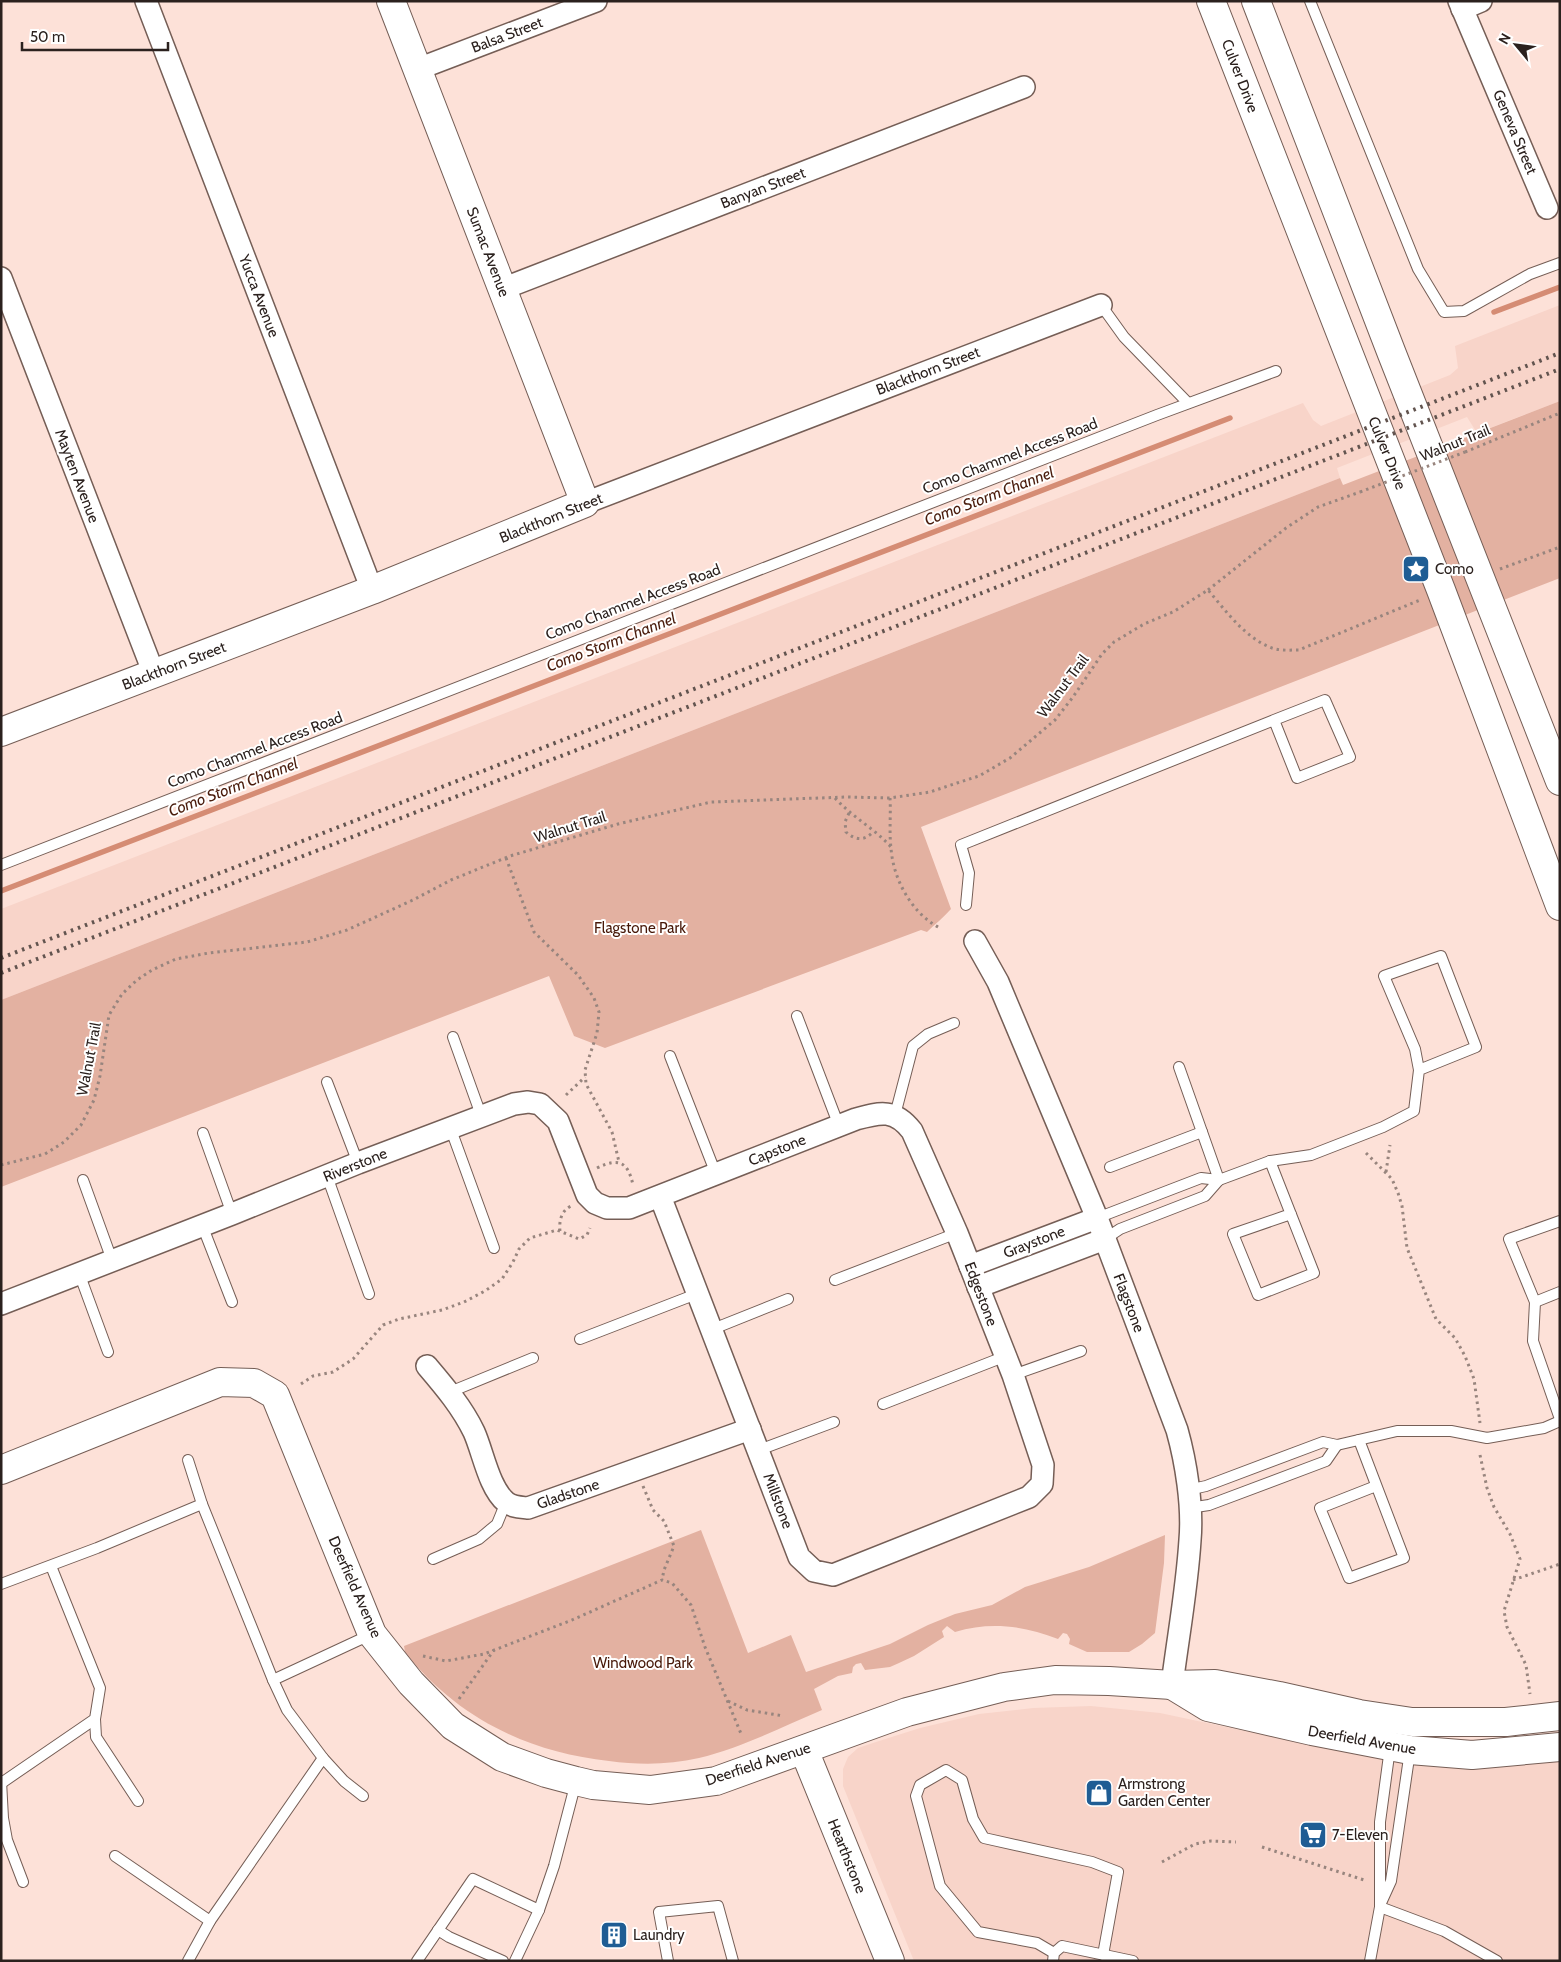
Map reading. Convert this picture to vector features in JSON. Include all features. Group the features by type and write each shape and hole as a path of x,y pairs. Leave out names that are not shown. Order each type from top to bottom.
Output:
{"street":[{"name":"Yucca Avenue","path":"146,1 372,590"},
{"name":"Sumac Avenue","path":"392,1 585,503"},
{"name":"Balsa Street","path":"418,69 596,1"},
{"name":"Culver Drive","path":"1211,1 1441,590 1560,906"},
{"path":"1256,1 1560,781"},
{"name":"Geneva Street","path":"1468,4 1547,208"},
{"name":"Banyan Street","path":"502,289 1024,87"},
{"name":"Mayten Avenue","path":"1,278 154,674"},
{"name":"Blackthorn Street","path":"1,732 372,590 585,503 1101,305"},
{"name":"Flagstone","path":"975,942 998,982 1097,1218 1177,1430 1184,1454 1191,1538 1172,1685"},
{"name":"Riverstone","path":"1,1304 450,1127 514,1104 528,1102 540,1104 558,1121 587,1195 595,1203 607,1208 629,1208 660,1196"},
{"name":"Capstone","path":"660,1196 876,1113 895,1115"},
{"name":"Edgestone","path":"895,1115 905,1122 912,1131 957,1233 1009,1366 1043,1465 1042,1484"},
{"name":"Millstone","path":"660,1196 713,1329 799,1557 814,1571 833,1575 1029,1497 1042,1484"},
{"name":"Graystone","path":"970,1266 1097,1218"},
{"name":"Graystone","path":"978,1288 1104,1239"},
{"path":"427,1366 450,1392 474,1431 497,1491 506,1502"},
{"name":"Deerfield Avenue","path":"1,1470 220,1382 254,1383 275,1395 372,1634 411,1683 453,1726 502,1757 546,1774 593,1785 650,1790 716,1781 907,1712 1004,1687 1055,1680 1172,1685 1208,1707 1312,1731 1402,1734 1560,1716"},
{"name":"Gladstone","path":"506,1502 516,1507 528,1508 750,1429"},
{"name":"Deerfield Avenue","path":"1402,1734 1472,1754 1560,1747"},
{"name":"Hearthstone","path":"804,1750 890,1961"}],"lane":[{"path":"1310,1 1418,269 1444,312 1464,310 1530,274 1560,264"},
{"path":"1101,305 1124,337 1188,403"},
{"name":"Como Chammel Access Road","path":"1,865 1276,370"},
{"path":"966,905 969,872 961,845 1274,720 1326,700 1350,757 1297,778 1274,720"},
{"path":"1097,1218 1200,1178 1219,1180 1270,1161 1311,1155 1383,1127 1414,1111 1418,1070 1415,1049 1384,976 1441,956 1476,1047 1418,1070"},
{"path":"797,1016 839,1126"},
{"path":"895,1115 913,1046 928,1034 954,1023"},
{"path":"453,1037 481,1115"},
{"path":"670,1056 716,1174"},
{"path":"1179,1067 1219,1180"},
{"path":"328,1082 358,1163"},
{"path":"450,1127 494,1248"},
{"path":"1110,1167 1202,1132"},
{"path":"203,1133 232,1214"},
{"path":"1270,1161 1291,1214 1314,1273 1258,1295 1233,1234 1291,1214"},
{"path":"327,1176 369,1294"},
{"path":"83,1180 112,1260"},
{"path":"1104,1239 1120,1229 1205,1196 1219,1180"},
{"path":"1189,1499 1206,1486 1323,1442 1337,1445 1397,1431 1451,1431 1487,1438 1544,1428 1560,1420 1533,1341 1535,1302 1509,1239 1560,1221"},
{"path":"202,1226 232,1302"},
{"path":"835,1280 957,1233"},
{"path":"79,1273 108,1352"},
{"path":"1535,1302 1560,1292"},
{"path":"580,1339 699,1293"},
{"path":"713,1329 788,1299"},
{"path":"883,1404 1009,1366 1081,1350"},
{"path":"450,1392 533,1358"},
{"path":"759,1450 834,1422"},
{"path":"1359,1440 1404,1558 1349,1578 1320,1508 1376,1486"},
{"path":"1189,1499 1209,1505 1326,1462 1337,1445"},
{"path":"188,1460 202,1504 287,1710 323,1758 344,1781 363,1796"},
{"path":"433,1559 479,1539 497,1524 506,1502"},
{"path":"1,1584 51,1566 202,1504"},
{"path":"51,1566 100,1688 94,1719 96,1737 138,1801"},
{"path":"273,1680 372,1634"},
{"path":"23,1882 7,1840 3,1818 2,1781 94,1719"},
{"path":"1370,1961 1380,1907 1380,1822 1402,1734"},
{"path":"1380,1907 1391,1881 1402,1734"},
{"path":"188,1961 210,1921 323,1758"},
{"path":"1103,1955 1118,1872 1092,1862 984,1838 973,1819 962,1780 946,1770 920,1785 916,1796 940,1886 978,1932 1037,1943 1053,1957 1062,1946 1103,1955 1133,1961"},
{"path":"515,1961 539,1910 554,1866 576,1781"},
{"path":"115,1856 210,1921"},
{"path":"417,1961 473,1879 539,1910"},
{"path":"668,1961 660,1912 718,1906 733,1961"},
{"path":"1380,1907 1444,1931 1497,1961"},
{"path":"438,1930 449,1937 503,1961"}],"path":[{"name":"Walnut Trail","path":"1,1165 45,1154 64,1142 81,1125 94,1100 100,1076 109,1015 122,994 137,980 152,970 176,960 209,953 307,942 347,930 413,900 451,880 506,858 618,824 710,802 834,797 890,798 930,792 958,784 978,776 1010,758 1055,720 1102,654 1114,642 1144,624 1173,612 1208,590 1286,528 1318,508 1465,452 1560,413"},
{"path":"1480,577 1560,547"},
{"path":"1208,590 1245,631 1262,643 1282,650 1299,650 1400,610 1441,590"},
{"path":"834,797 849,813 874,831 891,848"},
{"path":"890,798 891,848 896,872 914,907 924,918 940,928"},
{"path":"849,813 844,822 846,832 853,838 868,838 874,831"},
{"path":"506,858 534,932 567,963 583,981 594,998 599,1012 597,1033 585,1070 586,1084 612,1132 619,1162"},
{"path":"566,1095 585,1076"},
{"path":"1386,1173 1390,1145"},
{"path":"1366,1153 1392,1179 1398,1193 1402,1206 1407,1248 1422,1290 1436,1319 1455,1338 1465,1356 1474,1379 1480,1423"},
{"path":"579,1177 603,1165 619,1162 630,1172 637,1205"},
{"path":"560,1231 561,1218 566,1208 571,1205"},
{"path":"301,1384 313,1376 333,1372 353,1359 383,1325 442,1310 464,1302 485,1291 502,1279 519,1249 530,1238 557,1230 579,1238 587,1234 590,1228"},
{"path":"1480,1455 1487,1488 1494,1507 1510,1534 1520,1559 1504,1611 1507,1627 1526,1665 1530,1694"},
{"path":"643,1486 654,1510 664,1521 674,1546 662,1580"},
{"path":"1513,1581 1560,1564"},
{"path":"423,1656 446,1661 484,1654 572,1620 662,1580 672,1582 691,1605 742,1736"},
{"path":"459,1700 495,1650"},
{"path":"727,1700 748,1710 784,1716"},
{"path":"1162,1862 1195,1844 1211,1841 1236,1842"},
{"path":"1262,1848 1364,1880"}],"shaded area":[{"path":"1560,305 1560,401 1477,433 1467,417 1337,468 1340,478 1,1000 1,909 1303,403 1313,420 1321,426 1450,375 1458,368 1455,346"},
{"path":"1091,1706 1160,1713 1358,1755 1449,1766 1510,1766 1560,1759 1560,1961 914,1961 843,1786 843,1769 848,1757 858,1748 876,1742 920,1728 979,1714 1033,1708"}],"green space":[{"name":"Flagstone Park","path":"1560,401 1560,578 921,827 951,909 927,932 921,930 605,1048 574,1036 549,976 1,1187 1,1000 1340,478 1343,485"},
{"name":"Windwood Park","path":"701,1530 748,1653 791,1635 806,1672 890,1644 955,1614 992,1605 1025,1587 1089,1567 1165,1535 1164,1563 1155,1633 1129,1652 1087,1652 1069,1644 1070,1639 1067,1634 1063,1633 1058,1639 1033,1631 1007,1626 982,1627 955,1632 947,1626 942,1631 944,1637 914,1656 890,1667 865,1670 861,1663 856,1664 853,1667 852,1673 838,1676 814,1689 822,1710 761,1737 715,1754 676,1762 654,1764 620,1762 579,1756 522,1740 470,1713 425,1675 405,1652 404,1646"}],"waterway":[{"name":"Como Storm Channel","path":"1494,312 1560,287"},
{"name":"Como Storm Channel","path":"1,891 1230,418"}],"railway":[{"path":"1,958 1560,353"},
{"path":"1,973 1560,369"}],"place":[{"name":"Como","path":"1416,569"},
{"name":"Armstrong Garden Center","path":"1099,1793"},
{"name":"7-Eleven","path":"1313,1835"},
{"name":"Laundry","path":"614,1935"}]}
